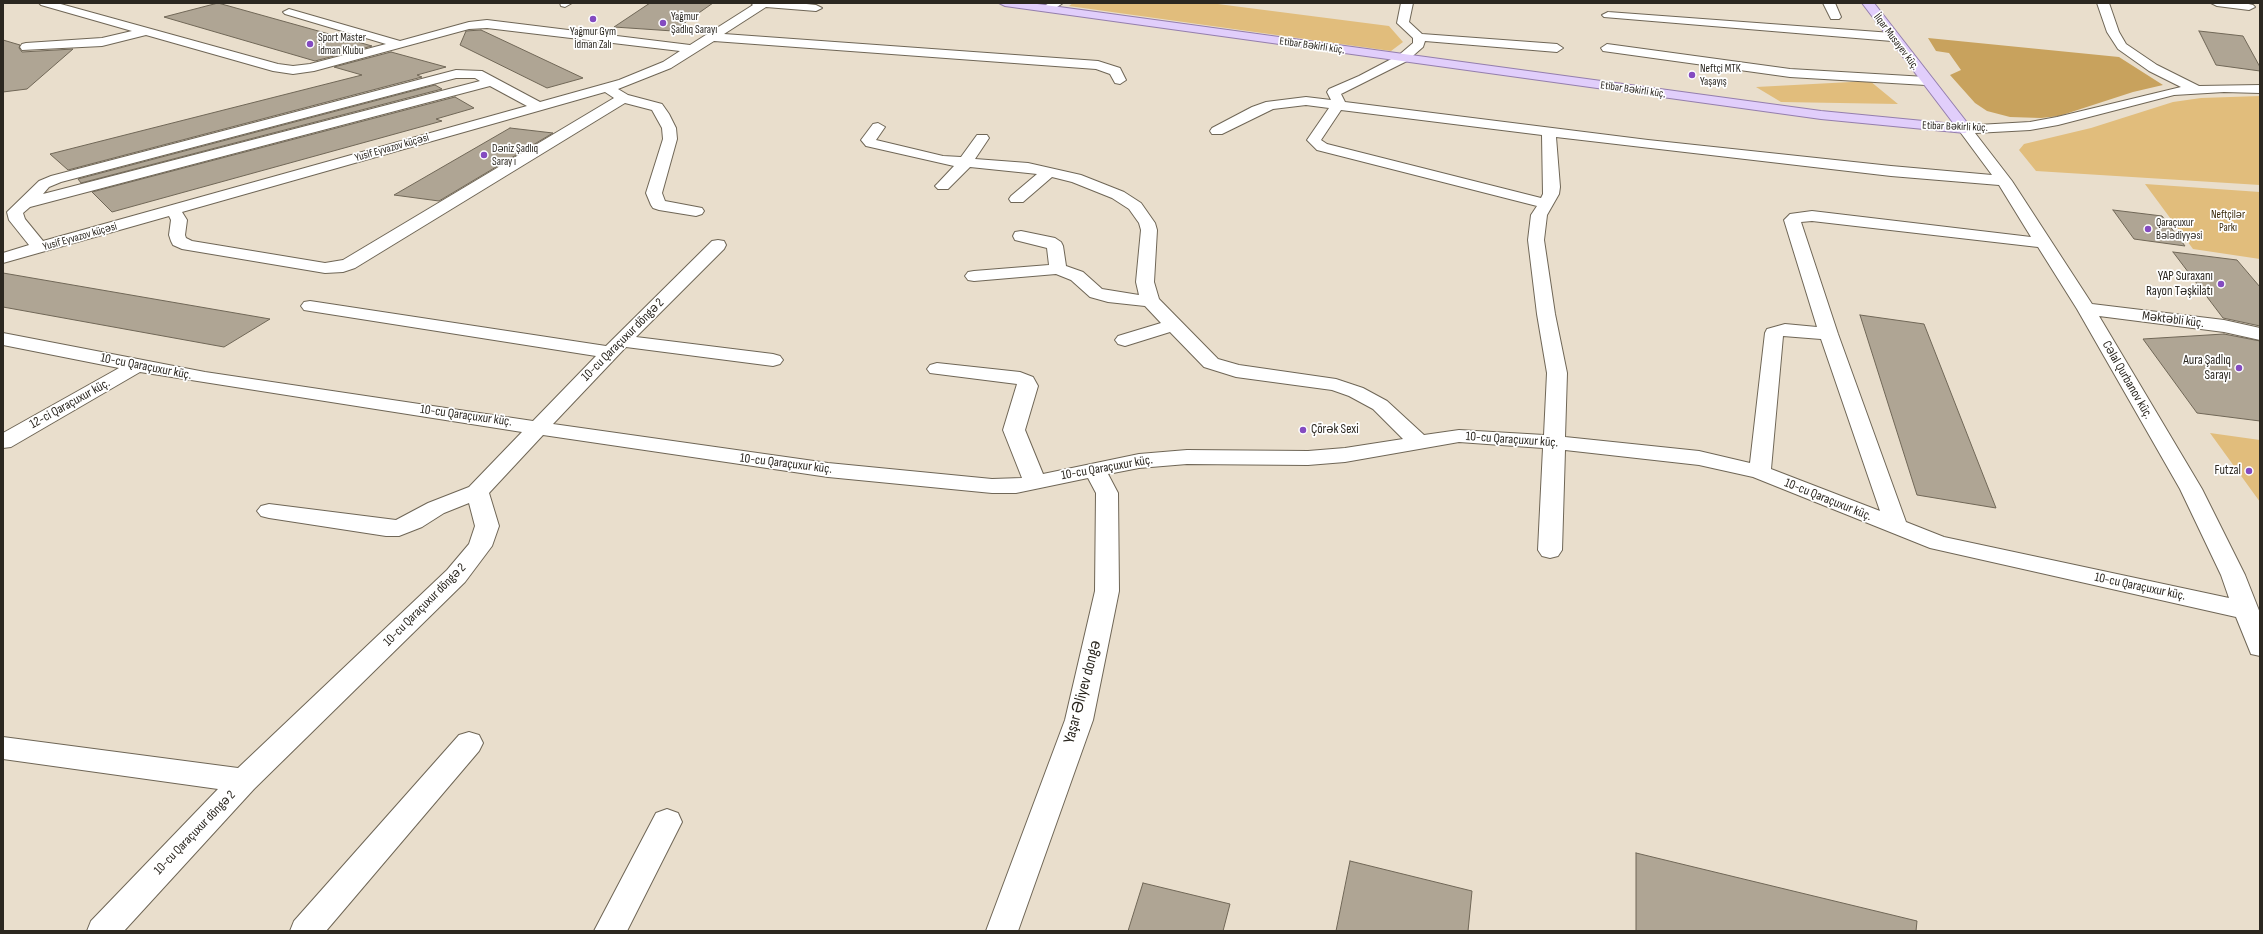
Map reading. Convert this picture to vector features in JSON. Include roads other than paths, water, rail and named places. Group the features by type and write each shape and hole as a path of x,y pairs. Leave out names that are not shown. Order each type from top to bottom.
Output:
{"main road":[{"name":"Etibar Bəkirli küç.","path":"1005,3 1052,6 1403,58 1828,116 1965,129"},
{"name":"İlqar Musayev küç.","path":"1868,3 1892,37 1965,129"}],"street":[{"path":"45,3 144,32 277,68 293,70 310,68 469,26 487,24 692,49"},
{"path":"757,3 816,8"},
{"name":"Yusif Eyvazov küçəsi","path":"3,258 607,88 655,71 765,3"},
{"path":"1407,3 1403,23 1419,37 1557,48"},
{"path":"1829,3 1835,17"},
{"path":"2103,3 2113,32 2122,46 2153,68 2196,89"},
{"path":"2217,3 2248,5 2256,17"},
{"path":"289,12 399,44"},
{"path":"1608,14 1892,37"},
{"path":"26,47 102,42 144,32"},
{"path":"712,37 907,53 1022,58 1098,65 1115,71 1120,80"},
{"path":"1339,103 1334,92 1364,79 1403,58 1419,44 1419,37"},
{"path":"1607,48 1790,72 1926,81"},
{"path":"40,248 17,220 15,212 22,203 64,194 492,82 539,107"},
{"path":"607,88 623,98 657,107 669,128 670,139 654,193 659,205 696,211"},
{"name":"Etibar Bəkirli küç.","path":"1965,129 2022,126 2058,121 2157,94 2196,89 2260,88"},
{"path":"173,210 179,220 177,235 179,241 188,245 325,268 337,268 349,264 623,98"},
{"path":"1217,131 1257,110 1277,104 1306,101 1339,103 1549,132 1891,171 2004,181"},
{"path":"1339,103 1314,140 1322,147 1546,204"},
{"path":"878,127 868,140 870,144 943,160 1028,168 1049,172 1099,186 1118,195 1135,206 1147,223 1149,230 1144,282 1150,301 1211,363 1224,369 1298,378 1336,385 1356,392 1380,405 1419,442"},
{"name":"Cəlal Qurbanov küç.","path":"1965,129 2004,181 2086,309 2191,489 2233,575 2260,647"},
{"path":"1549,132 1552,187 1551,194 1539,216 1536,240 1546,314 1557,373 1553,443 1550,550"},
{"path":"943,186 965,163 982,138"},
{"path":"1017,199 1049,172"},
{"path":"1897,528 1829,334 1792,220 1796,217 1812,216 2043,243"},
{"path":"1021,236 1049,242 1055,246 1058,269"},
{"name":"10-cu Qaraçuxur döngə 2","path":"103,931 244,781 461,570 480,546 487,526 477,492 616,346 718,245"},
{"path":"974,276 1058,269 1077,276 1096,293 1108,297 1150,301"},
{"path":"310,306 616,346 774,360"},
{"name":"Məktəbli küç.","path":"2086,309 2224,326 2260,334"},
{"path":"1125,340 1174,325"},
{"path":"1760,472 1774,334 1785,330 1829,334"},
{"name":"10-cu Qaraçuxur küç.","path":"3,339 137,366 729,457 828,470 992,486 1016,486 1139,461 1187,457 1308,458 1345,455 1459,436 1495,437 1699,458 1760,472 1897,528 1952,546 2246,610"},
{"name":"12-ci Qaraçuxur küç.","path":"3,442 137,366"},
{"path":"937,369 1020,378 1026,381 1028,386 1014,430 1035,482"},
{"name":"Yaşar Əliyev dongə","path":"1002,931 1079,720 1107,591 1107,493 1103,483 1093,470"},
{"path":"269,511 386,528 399,528 414,522 436,508 477,492"},
{"path":"306,931 469,743"},
{"path":"3,748 244,781"},
{"path":"610,931 667,822"}],"place":[{"name":"Yağmur Gym İdman Zalı","path":"593,19"},
{"name":"Yağmur Şadlıq Sarayı","path":"663,23"},
{"name":"Sport Master İdman Klubu","path":"310,44"},
{"name":"Neftçi MTK Yaşayış","path":"1692,75"},
{"name":"Dəniz Şadlıq Saray ı","path":"484,155"},
{"name":"Qaraçuxur Bələdiyyəsi","path":"2148,229"},
{"name":"YAP Suraxanı Rayon Təşkilatı","path":"2221,284"},
{"name":"Aura Şadlıq Sarayı","path":"2239,368"},
{"name":"Çörək Sexi","path":"1303,430"},
{"name":"Futzal","path":"2249,471"}],"park label":[{"name":"Neftçilər Parkı","path":"2228,221"}]}
